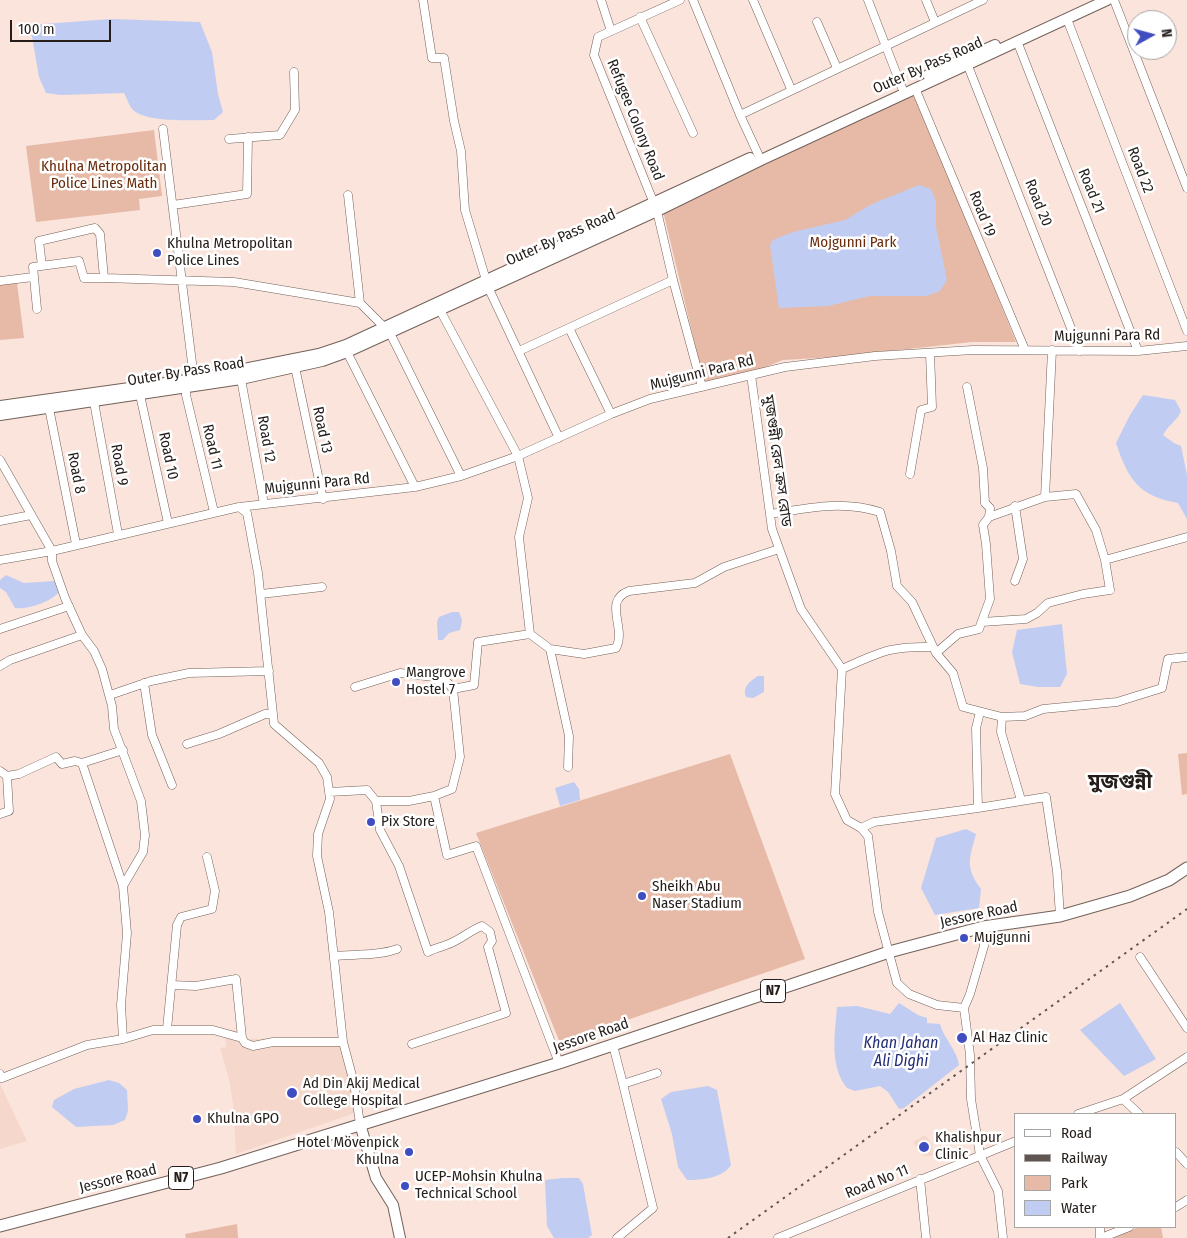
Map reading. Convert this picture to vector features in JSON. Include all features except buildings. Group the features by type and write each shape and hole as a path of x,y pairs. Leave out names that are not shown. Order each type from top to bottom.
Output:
{"highway":[{"name":"Jessore Road","path":"0,1226 221,1168 559,1063 889,952 983,927 1060,916 1130,896 1168,880 1187,868"}],"main road":[{"name":"Outer By Pass Road","path":"655,207 758,154 1091,0"},
{"name":"Outer By Pass Road","path":"0,415 241,379 295,368 347,352 387,330 915,88 968,66 1016,41 1107,0"},
{"name":"Outer By Pass Road","path":"0,406 194,379 320,354 440,310 487,284"},
{"path":"360,1124 376,1178 393,1205 400,1238"}],"street":[{"path":"423,0 432,58 444,58 454,122 461,151 464,210 487,284 559,438"},
{"path":"601,0 611,31"},
{"name":"Refugee Colony Road","path":"655,207 594,54 598,36 680,0"},
{"path":"693,0 758,154"},
{"path":"753,0 791,89"},
{"path":"868,0 902,88"},
{"path":"926,0 935,22"},
{"path":"740,115 791,89 983,0"},
{"path":"1114,0 1187,188"},
{"path":"640,17 693,133"},
{"name":"Road 22","path":"1067,19 1187,331"},
{"path":"817,22 837,68"},
{"name":"Road 21","path":"1016,41 1138,351"},
{"name":"Road 20","path":"968,66 1080,351"},
{"path":"229,139 280,135 295,110 294,72"},
{"name":"Road 19","path":"915,88 1024,350"},
{"path":"162,129 183,281 194,379"},
{"path":"173,205 247,194 248,137"},
{"path":"348,194 360,303"},
{"path":"655,207 672,280 702,387"},
{"path":"42,266 40,241 95,228 100,234 104,278"},
{"path":"37,308 33,267 79,261 84,278 234,282 267,285 360,303 387,330 461,476"},
{"path":"0,281 33,277"},
{"path":"519,351 672,280"},
{"path":"440,310 518,456 528,498 519,537 530,634"},
{"path":"569,328 611,414"},
{"name":"Mujgunni Para Rd","path":"0,560 52,551 239,507 323,499 415,487 461,476 518,456 611,414 650,400 751,374 808,363 930,353 1024,350 1138,351 1187,346"},
{"path":"1046,497 1052,350"},
{"path":"347,352 415,487"},
{"path":"910,474 921,410 932,407 930,353"},
{"name":"Road 13","path":"295,368 323,499"},
{"name":"মুজগুন্নী রেল ক্রস রোড","path":"751,374 772,530 801,609 842,669"},
{"name":"Road 12","path":"241,379 264,504"},
{"name":"Road 11","path":"186,387 186,395 214,512"},
{"path":"967,387 983,468 985,503 990,508 989,517"},
{"name":"Road 10","path":"140,395 168,523"},
{"name":"Road 9","path":"94,402 118,534"},
{"name":"Road 8","path":"49,408 76,544"},
{"path":"0,460 3,473 52,551 52,561 69,606 82,636 94,651 110,695 114,729 140,800 145,835 143,852 123,886"},
{"path":"964,1008 937,1005 909,994 897,983 878,912 868,836 861,828 847,820 835,794 842,669 884,650 903,646 934,650 958,634 979,629 990,599 983,525 989,517 1015,506 1046,497 1076,494 1096,530 1110,590 1048,602 1037,613 1026,619 982,622"},
{"path":"770,514 831,505 860,506 880,512 891,551 897,586 912,602 934,650 953,673 963,707 1002,717 1025,716 1043,709 1118,702 1162,688 1168,659 1187,657"},
{"path":"1015,506 1023,559 1015,581"},
{"path":"239,507 247,513 261,594 272,714 277,729 310,755 324,770 330,792 328,810 318,834 317,847 329,912 342,1042 354,1083 360,1124"},
{"path":"0,520 31,515"},
{"path":"1104,560 1187,536"},
{"path":"453,689 474,685 478,642 530,634 550,649 584,654 616,648 620,633 615,607 616,598 621,594 629,591 695,583 724,567 779,549"},
{"path":"261,594 322,587"},
{"path":"0,629 69,606"},
{"path":"0,666 10,660 82,636"},
{"path":"550,649 569,736 568,766"},
{"path":"110,695 144,683 189,672 269,671"},
{"path":"355,687 400,673 434,677 439,682 446,682 453,689 460,758 452,789 434,796 409,801 376,801"},
{"path":"144,683 152,735 172,785"},
{"path":"978,808 976,728 980,712"},
{"path":"187,744 219,734 265,714 272,714"},
{"path":"1002,717 1002,732 1021,800"},
{"path":"0,814 9,811 4,774 19,774 56,757 62,764 75,761 82,763 123,750"},
{"path":"82,763 123,886 127,933 121,1005 123,1039"},
{"path":"330,792 367,790 376,801 380,830 385,835 399,866 428,952 437,946 444,946 462,938 482,926 490,932 492,941 488,947 506,1013 412,1044"},
{"path":"434,796 447,855 476,846 559,1063"},
{"path":"861,828 874,822 1046,797 1054,845 1060,916"},
{"path":"167,1029 177,925 181,916 212,909 214,891 207,857"},
{"path":"983,927 984,946 964,1008 970,1055 971,1099 980,1155 998,1191 1003,1238"},
{"path":"334,956 358,953 383,954 397,948"},
{"path":"1140,957 1187,1028"},
{"path":"171,984 196,986 236,979 242,1038 245,1043 253,1046 273,1042 342,1042"},
{"path":"0,1074 2,1078 87,1045 123,1039 153,1030 213,1030 242,1038"},
{"path":"613,1045 653,1208 617,1238"},
{"path":"1082,1113 1123,1099 1187,1057"},
{"path":"623,1084 657,1073"},
{"path":"1123,1099 1137,1113"},
{"name":"Road No 11","path":"778,1238 1014,1142"},
{"path":"1177,1153 1187,1164"},
{"path":"920,1179 926,1238"},
{"path":"1101,1238 1126,1228"}],"shaded area":[{"name":"Ad Din Akij Medical College Hospital","path":"225,1030 239,1031 245,1039 338,1037 351,1083 355,1113 236,1154 233,1104 229,1079 220,1048 226,1047"},
{"path":"0,1084 27,1141 0,1149"},
{"name":"Khalishpur Clinic","path":"925,1135 933,1145 932,1148 935,1153 933,1156 924,1156 913,1142"}],"green space":[{"name":"Mojgunni Park","path":"914,90 1016,342 972,342 836,357 783,360 751,373 704,382 663,211"},
{"name":"Khulna Metropolitan Police Lines Math","path":"154,130 162,196 139,199 140,210 36,222 26,146"},
{"path":"17,283 24,338 0,340 0,285"},
{"path":"1187,753 1187,794 1182,795 1178,754"},
{"name":"Sheikh Abu Naser Stadium","path":"730,754 805,959 560,1043 476,833"},
{"path":"237,1224 238,1238 186,1238 185,1234"},
{"path":"1136,1228 1161,1228 1163,1238 1109,1238"}],"water":[{"path":"111,19 200,22 212,52 218,94 223,112 214,120 160,119 140,114 133,110 124,93 61,95 46,93 39,77 30,25"},
{"path":"919,185 931,189 936,202 936,227 947,280 940,291 927,296 870,296 828,306 779,308 770,245 773,240 793,232 845,220 872,204"},
{"path":"1143,395 1175,400 1181,411 1163,435 1181,446 1187,475 1187,519 1178,503 1153,496 1136,484 1120,456 1116,443 1130,415"},
{"path":"6,575 24,583 54,581 59,592 50,599 38,604 26,608 15,608 6,592 0,588 0,580"},
{"path":"452,612 459,612 462,620 460,630 449,633 443,640 438,640 437,622 439,617"},
{"path":"1062,624 1067,674 1060,687 1038,687 1020,684 1012,652 1017,630"},
{"path":"758,676 764,676 764,692 753,698 746,697 746,687"},
{"path":"574,782 579,789 580,800 560,806 555,788"},
{"path":"966,829 976,834 970,863 972,875 981,889 979,908 935,915 921,888 936,838"},
{"name":"Khan Jahan Ali Dighi","path":"899,1003 918,1015 927,1018 927,1023 940,1024 944,1035 956,1054 959,1065 904,1108 899,1109 888,1092 880,1086 855,1091 847,1088 841,1079 835,1060 835,1038 837,1007 857,1006 890,1014"},
{"path":"1120,1003 1156,1059 1124,1076 1080,1030"},
{"path":"109,1080 119,1083 127,1090 128,1111 125,1120 113,1125 76,1127 52,1107 54,1100 74,1089"},
{"path":"708,1086 717,1090 731,1165 718,1175 705,1179 687,1180 678,1167 672,1134 661,1099 671,1092"},
{"path":"579,1178 583,1184 592,1235 588,1238 554,1238 547,1226 545,1180"}],"railway":[{"path":"728,1238 1187,909"}],"place":[{"name":"Khulna Metropolitan Police Lines","path":"157,253"},
{"name":"Mangrove Hostel 7","path":"396,682"},
{"name":"Pix Store","path":"371,822"},
{"name":"Sheikh Abu Naser Stadium","path":"642,896"},
{"name":"Mujgunni","path":"964,938"},
{"name":"Al Haz Clinic","path":"962,1038"},
{"name":"Ad Din Akij Medical College Hospital","path":"292,1093"},
{"name":"Khulna GPO","path":"197,1119"},
{"name":"Khalishpur Clinic","path":"924,1147"},
{"name":"Hotel Mövenpick Khulna","path":"409,1152"},
{"name":"UCEP-Mohsin Khulna Technical School","path":"405,1186"}],"district":[{"name":"মুজগুন্নী","path":"1120,782"}]}
